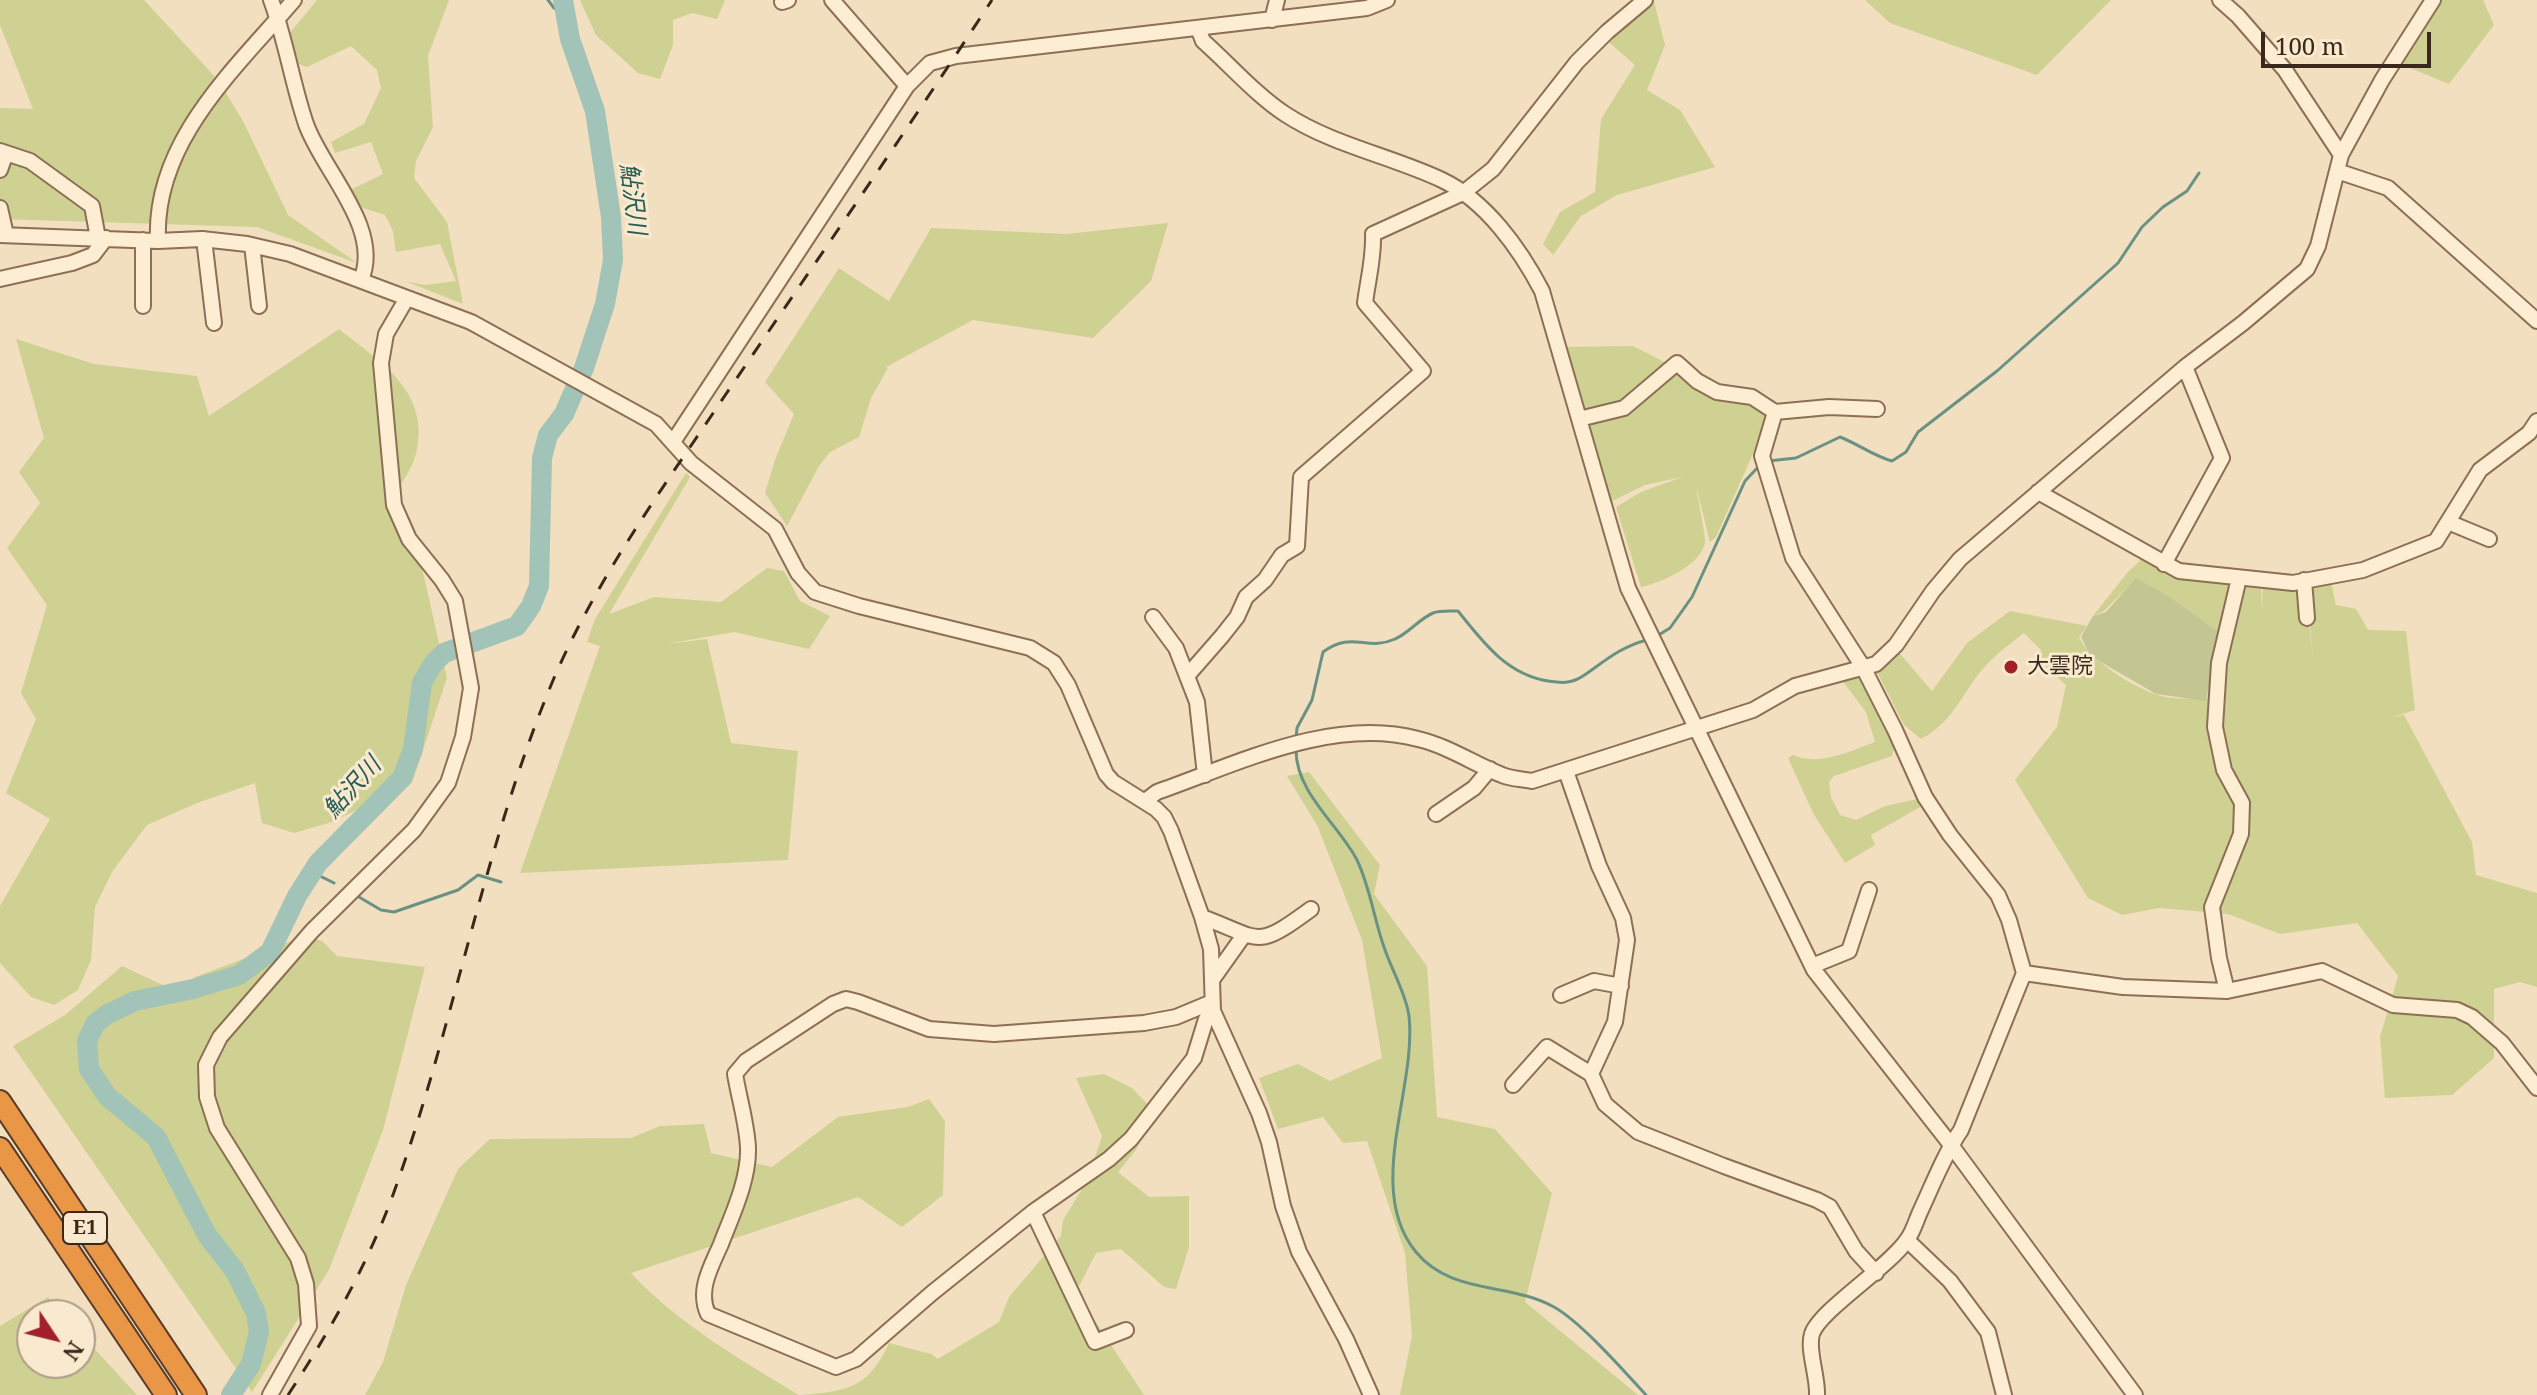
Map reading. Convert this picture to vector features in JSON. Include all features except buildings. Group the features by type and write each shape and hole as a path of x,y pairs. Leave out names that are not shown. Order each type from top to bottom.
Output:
{"highway":[{"name":"E1","path":"0,1101 196,1395"},
{"name":"E1","path":"0,1148 164,1395"}],"street":[{"path":"271,0 307,127 352,210 363,242 367,265 361,280"},
{"path":"143,306 150,240 160,202 192,121 294,0"},
{"path":"832,0 907,86"},
{"path":"1272,20 1277,0"},
{"path":"673,442 907,86 930,63 942,58 1367,8 1387,0"},
{"path":"1187,676 1237,617 1246,597 1265,580 1282,555 1297,546 1301,477 1423,371 1365,303 1374,257 1373,234 1463,193 1493,169 1577,62 1645,0"},
{"path":"2220,0 2285,70 2341,155"},
{"path":"1145,801 1157,792 1284,746 1347,735 1388,732 1422,740 1505,776 1532,781 1753,710 1795,686 1876,664 1896,645 1933,591 1960,559 2185,367 2307,269 2318,246 2341,155 2382,80 2433,0"},
{"path":"1198,28 1203,41 1284,113 1326,135 1443,180 1463,193 1489,215 1529,266 1542,291 1628,588 1812,966 1951,1145 2135,1395"},
{"path":"0,170 3,152 30,161 92,206 102,238 93,255 72,263 0,279"},
{"path":"2337,171 2388,188 2537,321"},
{"path":"0,208 3,235 204,239 252,245 290,254 471,322 656,424 685,456 775,529 798,573 815,592 859,606 1030,648 1054,663 1068,685 1106,774 1164,817 1211,949 1212,1007 1269,1142 1283,1206 1299,1252 1346,1339 1371,1395"},
{"path":"204,239 214,323"},
{"path":"252,245 259,306"},
{"path":"270,1395 309,1326 306,1284 298,1258 217,1128 207,1097 206,1065 220,1037 312,931 414,830 448,783 463,737 471,688 455,601 409,539 394,505 381,363 386,334 407,298"},
{"path":"1579,419 1624,408 1677,363 1697,381 1717,392 1752,397 1775,412 1829,407 1877,409"},
{"path":"2164,564 2222,458 2185,367"},
{"path":"1775,412 1762,456 1793,558 1863,667 1925,797 1950,835 1998,895 2009,920 2024,973 1961,1130 1907,1240 1876,1273 1826,1314 1812,1332 1817,1395"},
{"path":"2038,492 2179,571 2292,583 2363,570 2436,541 2480,470 2529,433 2537,415"},
{"path":"2448,522 2489,539"},
{"path":"2227,991 2212,907 2241,834 2242,803 2224,770 2215,727 2219,663 2239,578"},
{"path":"2304,580 2307,618"},
{"path":"1153,617 1176,648 1197,702 1205,775"},
{"path":"1436,814 1474,788 1490,769"},
{"path":"1566,771 1599,866 1623,918 1627,940 1615,1022 1591,1074"},
{"path":"1812,966 1849,951 1869,890"},
{"path":"1202,917 1244,935 1268,937 1311,909"},
{"path":"1212,981 1244,935"},
{"path":"2024,973 2123,987 2227,991 2322,971 2393,1005 2457,1010 2472,1017 2488,1029 2537,1088"},
{"path":"1561,995 1594,981 1621,986"},
{"path":"846,999 929,1029 994,1034 1144,1023 1212,1007 1194,1058 1131,1139 1109,1159 1033,1212 856,1359 836,1367 708,1314 702,1300 705,1284 736,1205 746,1170 748,1149 735,1074 746,1061 833,1004 846,999"},
{"path":"1513,1085 1547,1047 1591,1074 1605,1104 1638,1132 1830,1207 1856,1251 1876,1273"},
{"path":"1033,1212 1095,1342 1126,1330"},
{"path":"1907,1240 1950,1281 1988,1332 2004,1395"}],"green space":[{"path":"0,0 144,0 218,80 243,121 288,215 357,263 257,227 0,219 0,108 33,109 0,25"},
{"path":"317,0 449,0 428,56 433,127 416,161 414,178 447,222 463,304 405,281 425,285 456,281 440,244 396,252 393,231 385,215 360,207 350,190 383,174 371,142 335,153 331,142 364,124 381,88 377,70 351,46 307,67 294,62 284,40"},
{"path":"580,0 725,0 717,19 692,13 673,20 673,45 660,79 638,73 596,35"},
{"path":"1865,0 2111,0 2037,75 1890,23"},
{"path":"2442,0 2483,0 2494,25 2449,84 2398,63"},
{"path":"1654,1 1665,45 1647,90 1680,110 1715,167 1617,195 1581,216 1553,255 1543,244 1560,212 1595,192 1601,119 1635,65 1604,38"},
{"path":"1168,223 1151,281 1093,338 973,320 886,367 871,398 859,437 830,452 819,466 787,526 765,493 794,414 765,382 839,268 889,301 931,228 1067,234"},
{"path":"339,329 399,381 416,413 419,432 416,454 393,499 422,568 447,678 412,783 332,822 294,833 262,823 255,783 147,825 112,872 95,907 91,960 78,990 54,1005 31,997 0,963 0,906 50,819 6,793 36,719 21,693 47,605 7,548 40,503 19,472 44,438 16,339 94,364 197,376 209,416"},
{"path":"1633,346 1772,411 1716,537 1710,542 1696,486 1705,539 1702,550 1679,572 1641,587 1616,507 1641,492 1682,477 1645,485 1608,503 1564,347"},
{"path":"686,473 690,477 609,614 654,597 721,602 767,568 784,571 800,601 830,616 809,649 734,632 666,644 707,639 731,743 798,751 788,860 520,873 600,646 587,642 595,619"},
{"path":"2145,556 2261,583 2262,611 2263,582 2304,580 2313,657 2306,582 2330,578 2336,605 2356,609 2368,630 2406,631 2415,710 2391,718 2404,715 2472,842 2476,875 2537,893 2537,987 2520,982 2494,989 2494,1058 2452,1095 2385,1098 2380,1037 2398,976 2357,923 2280,934 2228,914 2159,908 2122,915 2088,898 2015,780 2057,727 2066,685 2038,660 2041,650 2024,633 1989,662 1933,732 1921,739 1904,725 1873,664 1895,648 1932,691 1967,643 2010,611 2087,626 2079,637 2084,646 2125,679 2164,697 2207,699 2223,636 2170,597 2136,579 2104,611 2093,616 2127,573"},
{"path":"2136,578 2170,597 2224,636 2206,701 2156,694 2089,653 2081,637 2093,616 2106,612"},
{"path":"1866,673 1896,743 1892,756 1834,776 1829,782 1831,797 1840,815 1856,820 1885,806 1917,799 1922,806 1871,835 1875,845 1845,863 1813,813 1788,758 1793,755 1824,759 1875,742 1866,712 1841,679"},
{"path":"1309,772 1380,865 1374,894 1427,966 1437,1117 1495,1129 1552,1193 1525,1302 1638,1395 1400,1395 1412,1336 1405,1253 1367,1141 1343,1143 1323,1117 1278,1129 1259,1078 1298,1064 1330,1081 1382,1058 1362,940 1318,827 1287,776"},
{"path":"305,936 322,941 337,956 425,967 383,1130 329,1270 252,1392 13,1046 65,1015 122,966 180,993 195,977"},
{"path":"1104,1074 1132,1088 1153,1110 1136,1150 1118,1172 1149,1197 1189,1196 1189,1247 1176,1289 1164,1287 1121,1249 1096,1253 1076,1292 1144,1395 800,1395 831,1392 854,1385 873,1370 889,1343 931,1354 938,1359 999,1322 1009,1297 1061,1236 1063,1220 1087,1181 1102,1136 1076,1078"},
{"path":"929,1099 945,1121 943,1195 902,1227 858,1197 631,1273 689,1324 799,1395 365,1395 383,1362 406,1285 458,1169 490,1139 631,1138 660,1126 704,1124 711,1153 772,1167 838,1117 908,1107"},
{"path":"16,1316 16,1379 96,1379 96,1350 137,1395 0,1395 0,1326"}],"waterway":[{"path":"548,0 565,15"},
{"name":"鮎沢川","path":"231,1395 251,1364 259,1332 256,1313 235,1271 207,1235 156,1137 107,1096 89,1069 87,1041 95,1024 106,1015 135,1001 193,989 239,975 270,952 297,896 318,863 402,778 413,749 422,683 433,664 444,653 517,626 531,606 539,586 542,458 548,435 564,414 584,368 605,304 613,260 611,217 595,111 570,39 563,0"},
{"path":"1768,461 1796,458 1840,437 1892,461 1906,452 1918,432 1997,371 2118,263 2142,227 2163,207 2187,191 2199,173"},
{"path":"1657,636 1670,628 1692,597 1745,481 1761,464"},
{"path":"1296,739 1297,728 1312,700 1323,652 1343,643 1376,643 1395,639 1436,612 1458,611 1486,645 1508,664 1533,677 1553,682 1579,679 1621,651 1647,640"},
{"path":"1296,750 1303,780 1357,860 1409,1016 1406,1075 1393,1169 1394,1199 1401,1227 1416,1252 1430,1266 1446,1275 1463,1282 1537,1299 1565,1314 1646,1395"},
{"path":"312,872 334,883"},
{"path":"359,897 381,910 394,912 458,890 478,875 501,882"}],"railway":[{"path":"288,1395 347,1296 394,1192 435,1064 508,805 554,678 572,640 612,567 656,497 992,0"}],"place":[{"name":"大雲院","path":"2011,667"}]}
